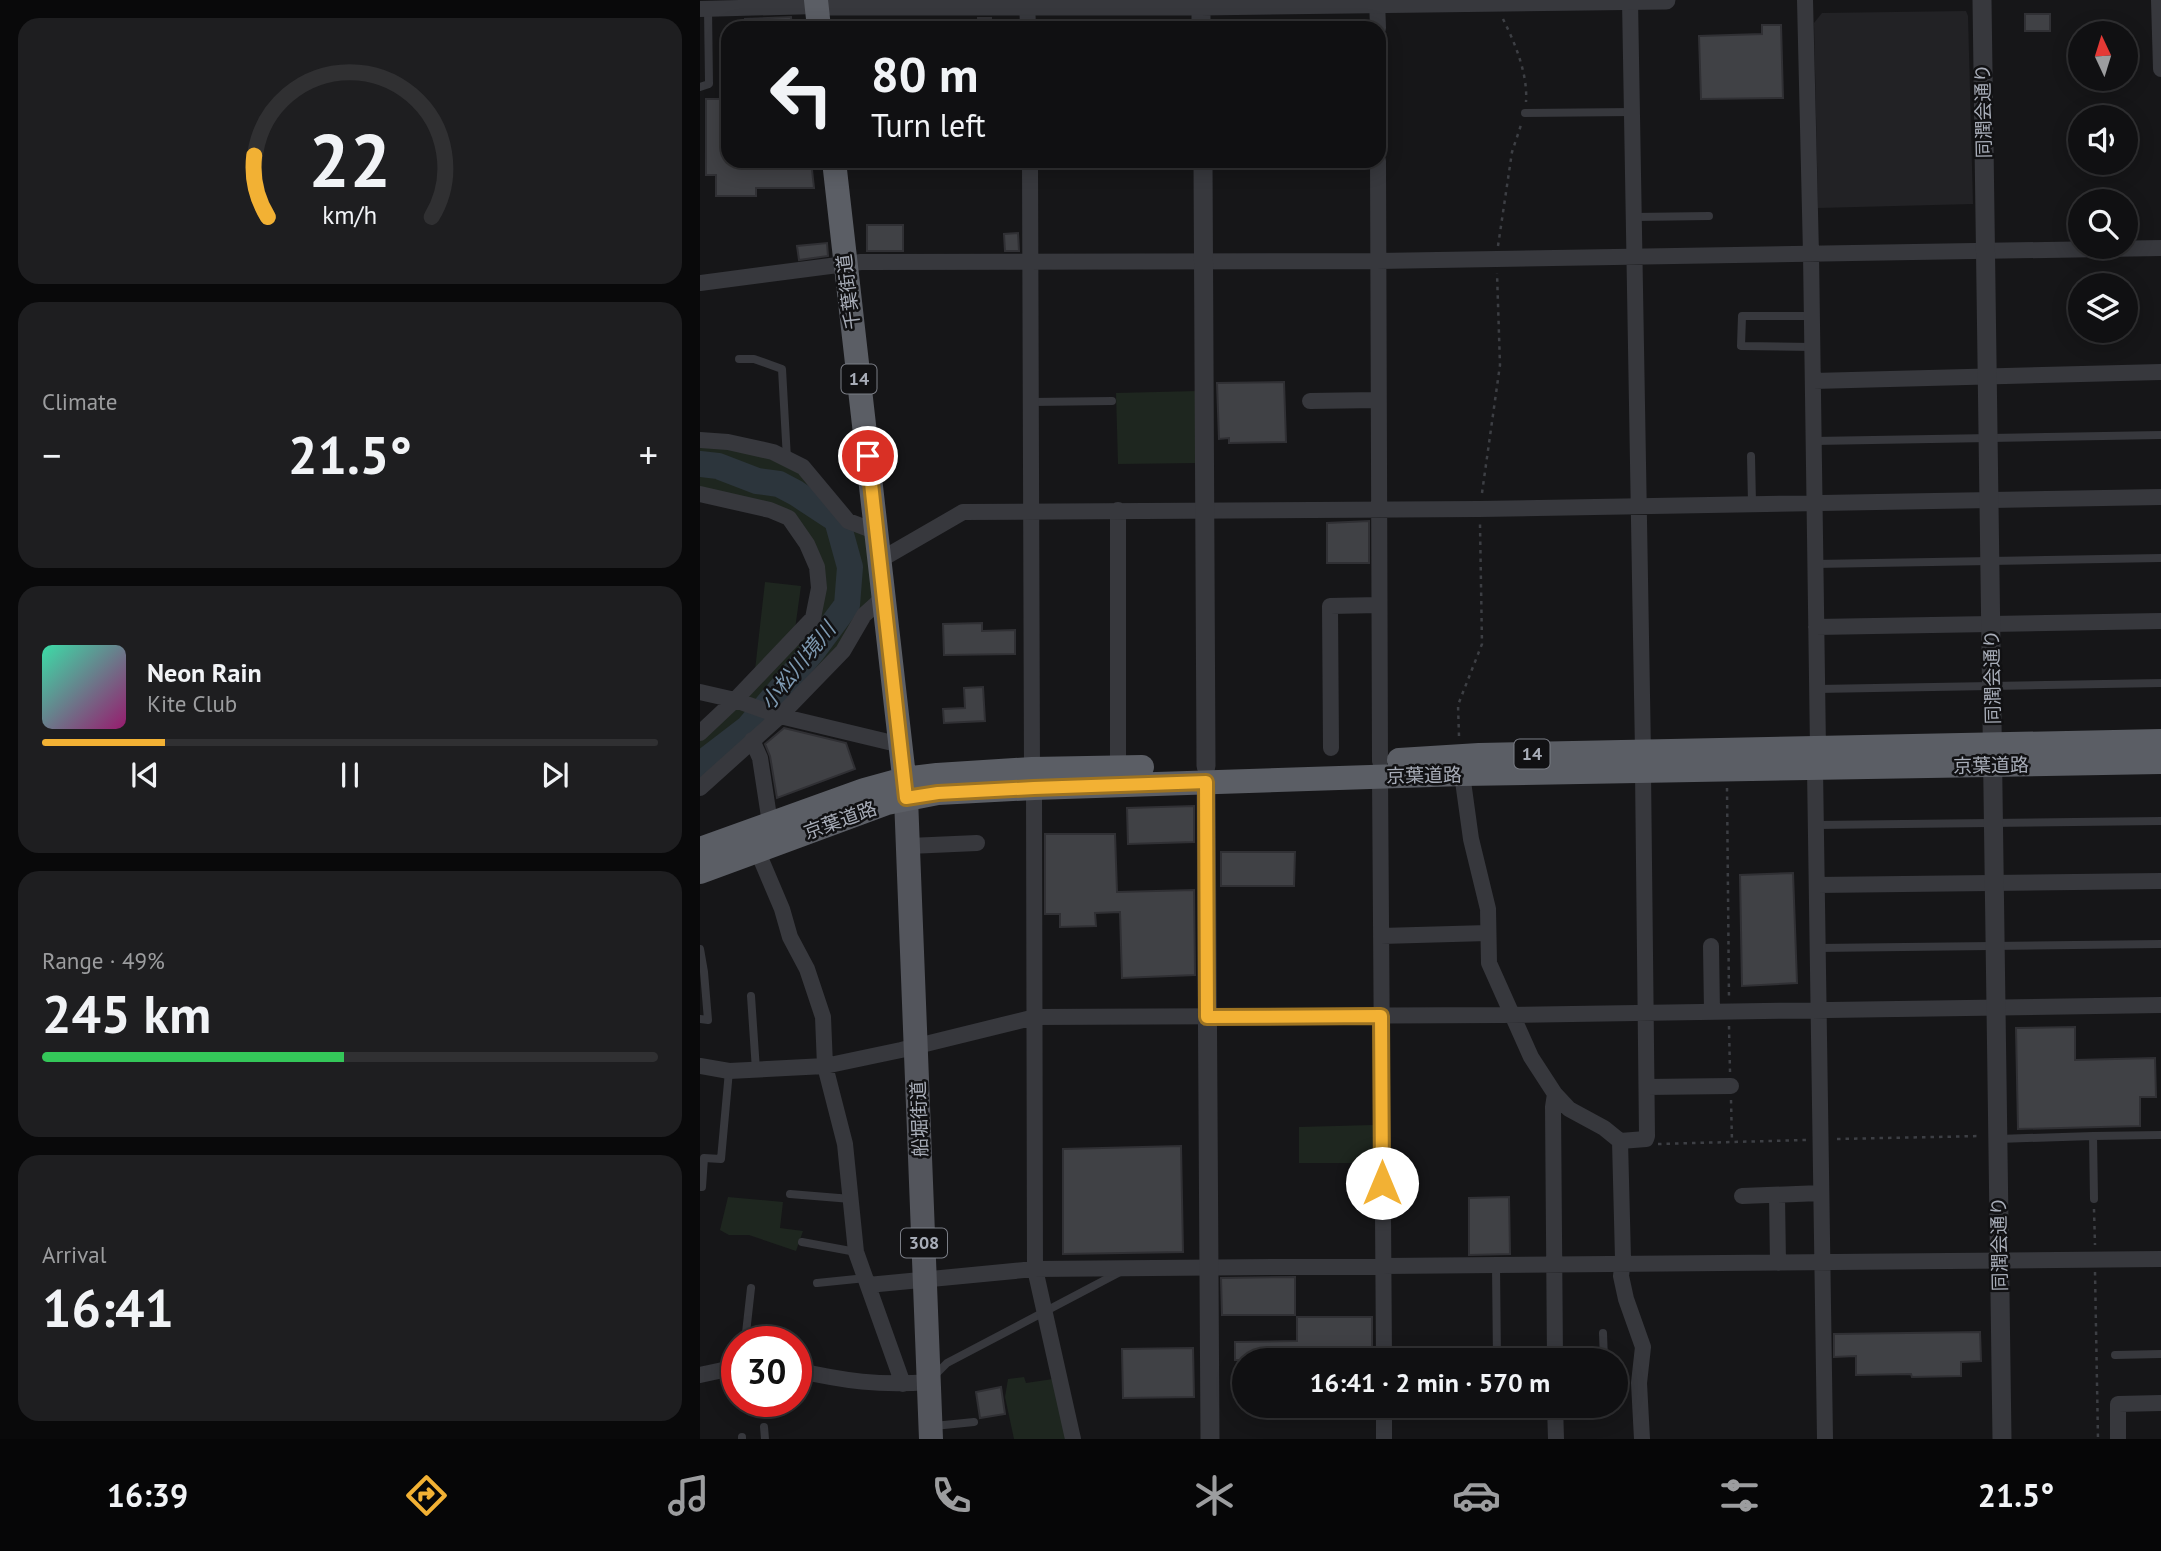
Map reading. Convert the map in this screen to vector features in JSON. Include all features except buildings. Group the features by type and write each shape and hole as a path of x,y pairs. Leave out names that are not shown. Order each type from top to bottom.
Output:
{"highway":[{"name":"千葉街道","path":"835,168 905,789"},
{"name":"京葉道路","path":"700,872 863,811 937,775 1033,778 1461,765 1993,754 2161,741"},
{"name":"京葉道路","path":"1993,754 2161,762"},
{"name":"京葉道路","path":"1643,761 1726,770 1816,758"},
{"name":"京葉道路","path":"1033,778 1118,768 1206,774"},
{"name":"京葉道路","path":"700,849 884,784 905,789"}],"main road":[{"name":"船堀街道","path":"905,789 931,1433"}],"street":[{"path":"1461,765 1471,839 1488,909 1489,963 1531,1057 1555,1094 1569,1109 1604,1128 1620,1141 1646,1139 1643,761 1630,0"},
{"path":"704,9 817,11 1027,3 1495,3 1666,0"},
{"path":"1805,0 1813,347 1816,884 1825,1439"},
{"name":"同潤会通り","path":"1982,0 2002,1439"},
{"path":"2160,0 2161,69"},
{"path":"1378,2 1378,21"},
{"path":"1027,3 1028,21"},
{"path":"1200,3 1201,21"},
{"path":"1030,168 1035,1269 1073,1439"},
{"path":"1203,168 1210,1439"},
{"path":"1378,168 1384,1348"},
{"path":"700,283 845,263 1378,261 2161,248"},
{"path":"1813,381 2161,372"},
{"path":"1310,401 1378,400"},
{"path":"700,440 728,442 773,452 803,467 848,521 877,532"},
{"path":"700,494 770,510 789,518 807,544 817,568 818,588 813,618 739,702 700,733"},
{"path":"880,560 964,512 1479,509 2161,497"},
{"path":"1118,510 1118,768"},
{"path":"700,788 843,651 864,615 884,597"},
{"path":"1331,748 1330,606 1379,604"},
{"path":"1816,627 2161,621"},
{"path":"700,692 901,745"},
{"path":"752,740 760,758 769,823"},
{"path":"909,846 976,843"},
{"path":"757,850 782,909 790,937 807,969 823,1017 825,1066 845,1144 856,1252 903,1384"},
{"path":"1816,884 2161,881"},
{"path":"1381,936 1488,933"},
{"path":"1711,946 1712,1012"},
{"path":"700,1066 729,1072 825,1066 916,1047 1035,1017 1513,1015 2161,1005"},
{"path":"1647,1087 1731,1086"},
{"path":"1555,1094 1555,1348"},
{"path":"1620,1141 1623,1259 1621,1276 1626,1300 1643,1347 1639,1383 1642,1439"},
{"path":"1742,1196 1821,1193"},
{"path":"1777,1195 1778,1263"},
{"path":"867,1281 1035,1269 2161,1259"},
{"path":"700,1375 721,1370"},
{"path":"812,1374 845,1381 903,1384 929,1382"},
{"path":"2118,1439 2118,1404 2161,1403"},
{"path":"1384,1418 1384,1439"},
{"path":"1555,1418 1556,1439"}],"lane":[{"path":"700,88 709,84 704,9"},
{"path":"1525,113 1633,112"},
{"path":"1634,217 1709,216"},
{"path":"1812,316 1742,316 1741,346 1813,347"},
{"path":"739,359 754,359 782,369 787,459"},
{"path":"1032,402 1112,401"},
{"path":"1814,441 2161,435"},
{"path":"1751,456 1752,503"},
{"path":"1815,564 2161,558"},
{"path":"1817,689 2161,683"},
{"path":"1816,825 2161,821"},
{"path":"1818,948 2161,944"},
{"path":"700,949 708,1020 700,1019"},
{"path":"751,996 756,1070"},
{"path":"700,1187 704,1158 721,1159 729,1072"},
{"path":"1997,1137 2161,1135"},
{"path":"2093,1136 2094,1199"},
{"path":"790,1195 851,1199"},
{"path":"802,1242 856,1252"},
{"path":"1496,1266 1497,1348"},
{"path":"929,1382 947,1363 1127,1268"},
{"path":"817,1283 867,1281"},
{"path":"747,1326 751,1288"},
{"path":"1603,1333 1604,1348"},
{"path":"2115,1355 2161,1354"},
{"path":"931,1433 974,1422"},
{"path":"764,1427 765,1439"}],"path":[{"path":"1461,765 1458,705 1482,644 1479,509 1500,365 1496,258 1512,152 1525,113 1527,87 1510,35 1495,3"},
{"path":"1726,770 1732,1142"},
{"path":"1642,1140 1652,1144 1997,1137"},
{"path":"2094,1199 2098,1439"}],"shaded area":[{"path":"1966,11 1973,204 1818,208 1814,23 1822,13"},
{"path":"1198,391 1198,463 1118,464 1116,393"},
{"path":"700,440 800,466 848,521 877,532 884,597 843,651 700,788 700,733 800,632 819,588 789,518 700,494"},
{"path":"765,582 801,586 795,629 755,670"},
{"path":"1373,1125 1374,1163 1299,1163 1299,1127"},
{"path":"728,1197 783,1202 780,1228 803,1231 796,1251 749,1235 729,1235 720,1230"},
{"path":"1024,1377 1026,1383 1053,1379 1066,1439 1014,1439 1005,1397 1008,1379"}],"waterway":[{"name":"小松川境川","path":"700,464 718,466 757,481 779,484 837,520 850,567 847,605 812,652 748,728 700,765"}],"route":[{"path":"868,456 906,798 938,793 1206,782 1207,1017 1381,1016 1382,1183"}]}
